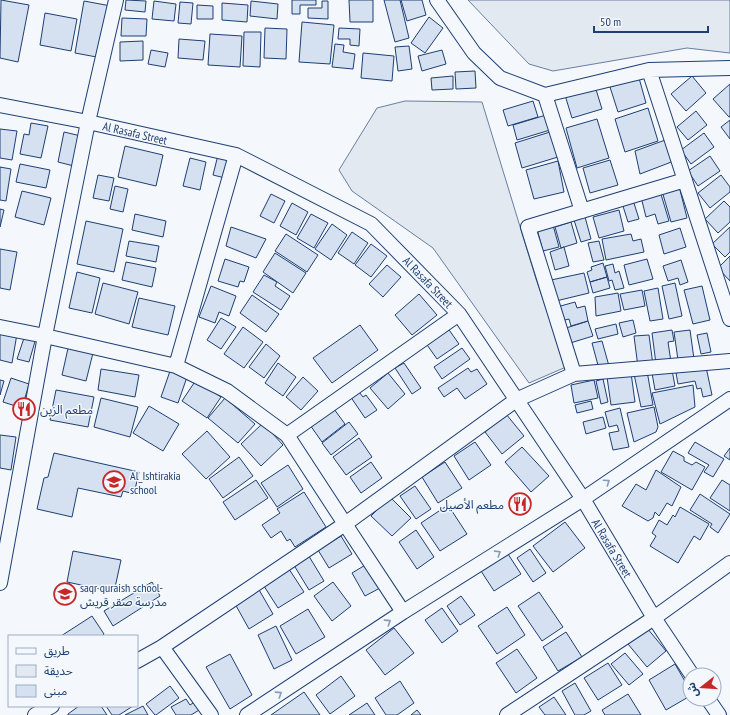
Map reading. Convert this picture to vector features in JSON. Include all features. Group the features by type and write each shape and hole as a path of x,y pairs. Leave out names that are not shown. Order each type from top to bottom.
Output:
{"street":[{"path":"0,583 45,336 88,122 116,0"},
{"path":"437,0 474,53 500,78 545,95 649,70 730,68"},
{"path":"649,70 730,319"},
{"path":"545,95 582,211"},
{"name":"Al Rasafa Street","path":"0,105 88,122 236,156 371,224 458,314 583,499 654,618 687,667"},
{"path":"176,366 236,156"},
{"path":"574,374 528,227 685,180"},
{"path":"287,435 458,314"},
{"path":"0,328 45,336 176,366 227,391 287,435 404,612"},
{"path":"138,660 162,647 345,524 516,400 574,374 730,361"},
{"path":"247,715 404,612 583,499 730,399"},
{"path":"507,715 654,618 730,563"},
{"path":"162,647 211,715"},
{"path":"35,715 50,707"}],"green space":[{"path":"468,0 730,0 730,53 687,48 553,71 529,64"},
{"path":"405,101 482,102 536,279 566,367 529,383 433,248 352,191 339,170 377,108"}],"building":[{"path":"1,0 29,5 18,62 0,58"},
{"path":"126,0 146,1 145,12 125,10"},
{"path":"292,0 316,0 316,5 300,5 300,14 292,14"},
{"path":"349,0 373,0 373,22 350,22"},
{"path":"384,0 400,0 409,38 395,42"},
{"path":"401,0 422,0 426,15 407,21"},
{"path":"84,1 111,6 102,58 75,53"},
{"path":"154,1 176,4 174,21 152,19"},
{"path":"251,1 278,4 277,19 250,16"},
{"path":"322,1 328,1 328,19 308,18 308,8 322,8"},
{"path":"180,2 193,3 191,24 178,23"},
{"path":"222,3 248,5 247,22 222,20"},
{"path":"197,5 213,6 213,19 197,19"},
{"path":"45,13 77,19 71,51 40,45"},
{"path":"429,17 443,28 425,53 411,43"},
{"path":"122,18 147,19 146,36 121,36"},
{"path":"302,22 334,25 330,64 299,62"},
{"path":"265,28 287,29 286,59 264,58"},
{"path":"339,28 360,29 359,46 350,45 350,39 338,39"},
{"path":"244,32 261,32 260,67 243,66"},
{"path":"210,34 242,36 240,67 208,65"},
{"path":"179,39 205,41 203,60 178,58"},
{"path":"143,41 143,60 120,61 120,42"},
{"path":"335,44 344,45 343,52 355,54 353,69 332,67"},
{"path":"409,46 412,69 398,71 395,47"},
{"path":"151,50 168,53 165,67 148,64"},
{"path":"442,50 446,64 422,71 418,56"},
{"path":"363,53 394,56 392,81 361,78"},
{"path":"475,71 476,88 456,89 455,72"},
{"path":"453,76 453,89 432,90 431,78"},
{"path":"692,76 706,93 686,111 671,94"},
{"path":"639,78 646,103 618,112 610,87"},
{"path":"594,83 602,109 572,118 564,92"},
{"path":"730,84 730,117 729,117 713,99"},
{"path":"533,101 538,117 508,126 503,110"},
{"path":"648,108 658,141 625,152 615,119"},
{"path":"696,111 707,125 688,140 677,127"},
{"path":"546,115 550,130 517,140 513,125"},
{"path":"597,119 609,158 577,168 566,128"},
{"path":"730,120 730,139 721,127"},
{"path":"31,123 48,126 41,158 20,154 24,134 29,135"},
{"path":"0,129 17,131 12,160 0,158"},
{"path":"64,132 81,136 74,166 58,162"},
{"path":"550,132 558,157 522,168 515,143"},
{"path":"704,133 714,147 691,164 681,150"},
{"path":"668,139 674,161 640,174 635,151"},
{"path":"125,146 163,155 156,186 118,177"},
{"path":"218,155 230,159 225,178 213,175"},
{"path":"710,156 720,171 698,186 688,171"},
{"path":"190,158 206,162 200,190 183,186"},
{"path":"610,160 618,185 590,193 583,168"},
{"path":"558,161 564,192 534,199 526,170"},
{"path":"20,164 50,170 46,188 16,182"},
{"path":"0,167 11,169 6,201 0,200"},
{"path":"98,175 114,178 109,201 93,198"},
{"path":"721,175 730,187 730,192 710,208 698,193"},
{"path":"115,186 128,189 123,212 110,209"},
{"path":"679,186 687,218 671,222 662,191"},
{"path":"22,191 51,198 44,225 15,217"},
{"path":"660,191 669,221 658,224 655,214 646,217 641,197"},
{"path":"271,194 285,201 274,223 260,216"},
{"path":"633,200 639,219 628,222 622,203"},
{"path":"724,201 730,207 730,222 718,233 705,219"},
{"path":"292,203 308,212 296,235 280,226"},
{"path":"0,209 4,210 0,227"},
{"path":"619,210 624,231 599,238 593,217"},
{"path":"135,214 166,221 163,237 132,230"},
{"path":"311,214 328,223 314,248 297,238"},
{"path":"585,217 591,239 581,242 574,220"},
{"path":"86,221 123,229 114,272 77,264"},
{"path":"571,222 577,243 561,248 555,227"},
{"path":"332,224 347,235 331,260 315,249"},
{"path":"553,225 559,247 543,251 537,229"},
{"path":"231,227 266,239 256,258 226,246"},
{"path":"730,227 730,252 725,257 712,244"},
{"path":"680,228 686,247 664,254 659,235"},
{"path":"352,232 368,243 354,264 338,253"},
{"path":"286,234 318,255 307,272 275,251"},
{"path":"631,234 633,241 641,239 644,252 606,260 602,239"},
{"path":"129,241 159,246 156,262 126,256"},
{"path":"599,241 604,260 593,262 588,243"},
{"path":"371,244 387,256 371,277 355,265"},
{"path":"564,247 569,266 555,270 550,252"},
{"path":"0,249 17,252 10,290 0,288"},
{"path":"275,253 306,273 293,293 263,272"},
{"path":"730,256 730,281 718,268"},
{"path":"225,259 249,267 244,282 240,281 238,287 218,281"},
{"path":"647,259 653,279 629,285 624,265"},
{"path":"681,260 688,282 680,285 678,278 668,281 663,266"},
{"path":"126,262 156,268 152,287 122,280"},
{"path":"603,263 607,277 590,282 587,272 592,270 591,267"},
{"path":"613,264 615,273 619,271 624,288 615,290 612,280 609,281 605,266"},
{"path":"387,265 401,277 383,297 369,284"},
{"path":"77,272 100,278 92,313 69,308"},
{"path":"584,273 589,293 556,301 551,280"},
{"path":"264,275 277,282 275,286 290,296 281,310 253,292"},
{"path":"607,277 610,288 593,293 590,282"},
{"path":"103,283 138,292 129,324 95,314"},
{"path":"675,283 682,316 669,319 662,286"},
{"path":"211,286 236,296 229,316 219,312 215,323 199,317"},
{"path":"702,286 710,320 693,324 684,290"},
{"path":"658,288 663,319 650,321 644,291"},
{"path":"642,290 645,306 624,310 620,294"},
{"path":"618,293 621,311 596,316 595,297"},
{"path":"419,294 437,315 412,335 395,315"},
{"path":"252,295 279,314 266,332 240,313"},
{"path":"139,298 175,306 168,335 132,327"},
{"path":"575,302 577,308 585,306 588,321 571,326 569,319 561,321 557,307"},
{"path":"221,318 236,327 221,349 207,340"},
{"path":"633,320 636,333 623,337 619,323"},
{"path":"588,321 593,336 567,344 563,329"},
{"path":"616,324 618,334 598,339 595,329"},
{"path":"360,325 378,350 332,383 313,358"},
{"path":"243,327 263,342 244,368 224,354"},
{"path":"447,327 459,344 437,359 425,342"},
{"path":"672,330 674,341 668,342 671,362 656,364 652,333"},
{"path":"690,330 694,359 678,360 674,332"},
{"path":"0,331 17,334 12,363 0,360"},
{"path":"707,333 711,352 701,354 697,335"},
{"path":"25,335 36,338 29,362 17,359"},
{"path":"649,335 653,365 638,367 634,336"},
{"path":"602,341 609,366 599,369 592,343"},
{"path":"69,344 94,349 86,381 62,375"},
{"path":"266,344 280,356 264,378 249,367"},
{"path":"462,348 470,359 442,379 434,367"},
{"path":"278,363 296,377 283,396 265,383"},
{"path":"404,363 421,388 412,394 395,368"},
{"path":"706,367 712,395 703,397 701,388 697,389 695,381 678,384 676,373"},
{"path":"468,368 471,372 477,369 487,384 465,399 457,388 444,397 438,388"},
{"path":"101,369 139,375 135,397 98,390"},
{"path":"672,370 675,386 655,390 652,373"},
{"path":"170,371 187,377 178,403 161,397"},
{"path":"647,371 653,405 641,407 634,374"},
{"path":"388,373 405,394 388,409 370,388"},
{"path":"631,373 635,402 611,405 607,377"},
{"path":"303,377 318,391 301,410 286,397"},
{"path":"11,378 29,384 22,408 3,402"},
{"path":"603,379 608,402 601,404 596,381"},
{"path":"0,380 4,381 0,395"},
{"path":"196,380 221,397 207,418 182,401"},
{"path":"594,380 598,398 574,403 571,385"},
{"path":"693,385 695,407 660,424 652,393"},
{"path":"356,388 363,397 366,395 377,410 365,418 348,393"},
{"path":"56,390 94,397 88,427 50,420"},
{"path":"101,398 138,407 130,437 94,427"},
{"path":"225,398 255,424 238,443 208,418"},
{"path":"591,401 593,409 577,413 575,405"},
{"path":"149,406 179,424 163,451 133,433"},
{"path":"654,407 658,427 656,432 634,442 627,413"},
{"path":"620,408 629,447 613,450 609,433 619,431 617,425 609,427 605,412"},
{"path":"334,409 345,424 322,442 310,425"},
{"path":"506,414 524,436 502,454 485,432"},
{"path":"603,417 606,428 586,434 583,422"},
{"path":"349,422 358,434 331,455 322,443"},
{"path":"263,423 283,445 261,466 241,444"},
{"path":"207,431 230,457 206,479 182,454"},
{"path":"0,435 16,437 11,470 0,468"},
{"path":"359,438 372,457 346,475 333,457"},
{"path":"475,442 491,465 469,480 454,456"},
{"path":"695,442 724,459 713,477 704,472 709,465 688,453"},
{"path":"522,447 549,476 531,492 505,462"},
{"path":"730,448 730,460 724,456"},
{"path":"673,451 684,457 684,461 692,465 696,462 705,467 692,490 661,472"},
{"path":"54,453 139,472 134,494 123,491 121,497 78,488 72,517 37,509 44,478 48,477"},
{"path":"239,457 253,476 223,498 209,479"},
{"path":"371,462 382,478 361,493 350,477"},
{"path":"445,462 462,488 438,503 422,477"},
{"path":"288,465 303,489 277,507 261,483"},
{"path":"656,470 681,487 672,506 667,503 659,516 655,512 653,518 648,521 622,506 636,484 646,490"},
{"path":"256,480 268,498 235,520 223,502"},
{"path":"722,480 730,485 730,511 710,498"},
{"path":"415,486 431,509 416,519 400,496"},
{"path":"304,492 326,527 295,547 290,539 287,541 281,531 271,538 262,525 280,513 277,509"},
{"path":"700,494 730,514 718,533 710,527 712,524 690,510"},
{"path":"390,497 411,518 392,536 371,516"},
{"path":"448,505 467,534 440,551 421,523"},
{"path":"680,507 709,524 700,540 694,536 678,563 650,546 656,536 652,533 659,520 667,525 673,515 675,517"},
{"path":"565,522 585,548 553,572 533,546"},
{"path":"416,530 434,557 417,569 399,542"},
{"path":"341,536 352,554 329,568 318,550"},
{"path":"530,549 546,573 533,582 517,558"},
{"path":"73,551 121,560 114,592 67,582"},
{"path":"307,553 324,581 309,590 292,562"},
{"path":"508,554 521,574 494,591 481,571"},
{"path":"367,564 380,588 365,596 352,573"},
{"path":"287,566 304,592 278,608 262,583"},
{"path":"152,582 160,596 113,626 104,611"},
{"path":"333,582 351,606 332,621 314,596"},
{"path":"258,588 273,614 249,629 234,602"},
{"path":"539,592 563,627 542,641 518,606"},
{"path":"461,596 475,615 460,625 447,606"},
{"path":"507,607 525,635 497,654 478,626"},
{"path":"442,608 458,631 442,643 425,620"},
{"path":"308,609 325,637 296,654 280,626"},
{"path":"92,616 104,634 103,635 63,635"},
{"path":"276,626 292,660 274,669 258,635"},
{"path":"394,628 414,653 385,675 366,650"},
{"path":"647,628 666,651 647,667 628,644"},
{"path":"566,632 582,657 558,671 543,647"},
{"path":"517,649 537,678 516,693 496,663"},
{"path":"625,653 643,674 629,685 611,664"},
{"path":"230,654 252,695 230,709 206,667"},
{"path":"608,663 622,685 598,700 584,678"},
{"path":"675,664 682,676 682,701 666,710 649,680"},
{"path":"341,676 355,696 330,714 316,695"},
{"path":"400,681 414,703 397,715 386,715 375,698"},
{"path":"575,683 591,711 584,715 575,715 562,691"},
{"path":"170,686 179,698 155,715 146,704"},
{"path":"304,692 320,715 271,715"},
{"path":"628,694 641,715 605,715 602,710"},
{"path":"554,697 566,715 545,715 539,707"},
{"path":"186,699 190,705 199,699 204,707 191,715 176,715 171,707"},
{"path":"367,703 375,715 349,715"},
{"path":"143,706 148,715 125,715"},
{"path":"78,707 102,707 107,715 68,715"},
{"path":"107,707 131,707 119,715 112,715"},
{"path":"417,710 421,715 411,715"}],"place":[{"name":"مطعم الزين","path":"24,409"},
{"name":"Al_Ishtirakia school","path":"114,482"},
{"name":"مطعم الأصيل","path":"520,504"},
{"name":"saqr quraish school- مدرسة صقر قريش","path":"65,594"}]}
